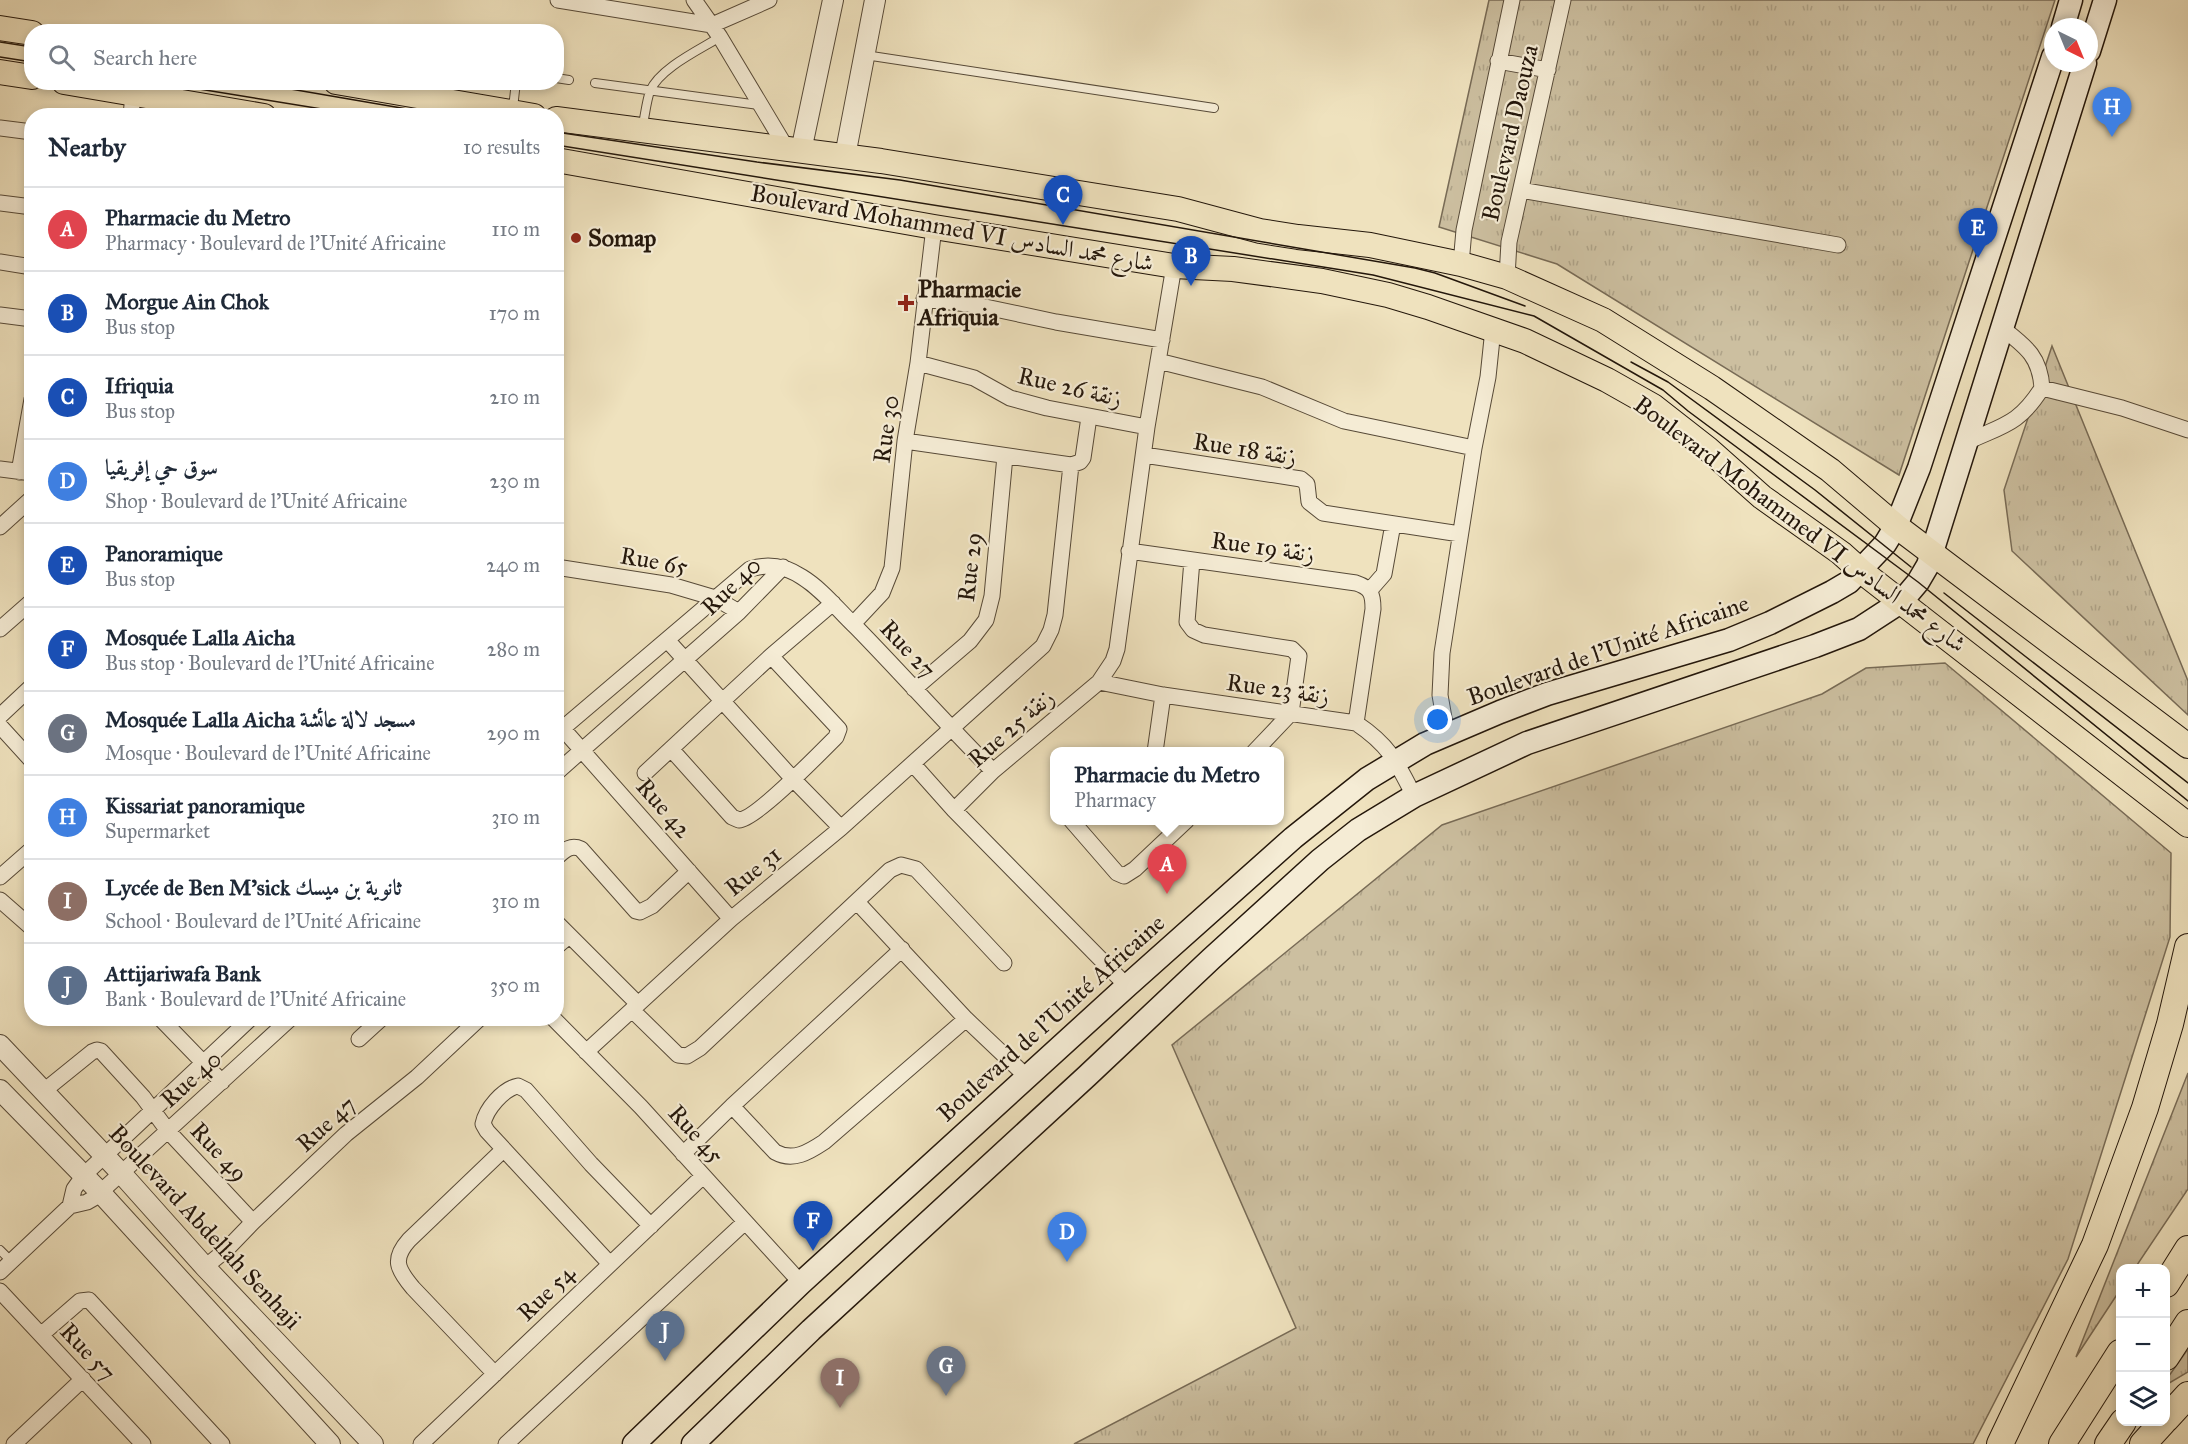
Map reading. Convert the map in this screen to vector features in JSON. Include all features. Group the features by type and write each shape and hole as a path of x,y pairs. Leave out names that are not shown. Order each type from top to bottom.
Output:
{"highway":[{"path":"2000,1444 2094,1245 2145,1108 2170,1023 2188,947"},
{"path":"2170,1278 2188,1249"},
{"path":"2170,1351 2188,1323"},
{"path":"2062,1444 2116,1361"},
{"path":"2170,1414 2188,1395"},
{"path":"2108,1444 2120,1426"},
{"path":"2143,1444 2159,1426"}],"main road":[{"path":"2066,18 2071,0"},
{"path":"2098,22 2105,0"},
{"path":"0,28 24,32"},
{"path":"0,72 24,76"},
{"name":"Boulevard de l'Unité Africaine","path":"634,1444 801,1283 1127,986 1293,838 1367,779 1425,744 1546,694 1729,640 1770,623 1850,582 1885,544 1896,526 1919,468 2048,72"},
{"path":"693,1444 811,1330 1277,899 1358,830 1414,796 1527,742 1837,638 1859,629 1902,601 1918,582 1933,553 1965,443 2082,72"},
{"path":"88,90 132,105 168,108"},
{"path":"411,90 495,108"},
{"name":"Boulevard Mohammed VI شارع محمد السادس","path":"564,120 844,156 1178,209 1260,231 1370,245 1461,264 1508,277 1603,320 1679,366 1830,470 1896,526 2188,746"},
{"name":"Boulevard Mohammed VI شارع محمد السادس","path":"564,161 934,227 1174,266 1233,269 1322,281 1388,296 1525,341 1607,380 1653,406 1708,449 1762,497 1841,553 1861,571 2188,825"}],"street":[{"path":"558,0 716,31 765,1"},
{"path":"694,0 716,31 760,105 794,150"},
{"path":"794,150 833,0"},
{"path":"844,156 874,0"},
{"name":"Boulevard Daouza","path":"1461,264 1464,230 1512,0"},
{"name":"Boulevard Daouza","path":"1508,277 1509,242 1563,0"},
{"path":"1498,62 1548,70"},
{"path":"0,128 24,131"},
{"path":"1521,190 1838,245"},
{"path":"0,203 24,206"},
{"name":"Rue 30","path":"853,624 882,592 892,568 905,441 918,363 934,227"},
{"path":"0,262 24,266"},
{"name":"Rue 25 زنقة","path":"954,810 993,771 1099,682 1113,662 1117,649 1147,427 1174,266"},
{"path":"924,299 975,305 1056,322 1162,340"},
{"path":"0,315 24,318"},
{"path":"1965,443 2005,426 2021,415 2042,388 2038,365 2028,349 2002,328"},
{"path":"1447,735 1441,709 1442,653 1474,448 1488,377 1493,329"},
{"path":"1158,361 1262,387 1344,421 1474,448"},
{"name":"Rue 26 زنقة","path":"918,363 974,378 1010,398 1089,417 1147,427"},
{"path":"2042,388 2122,408 2188,430"},
{"path":"905,441 1071,465 1083,458 1089,417"},
{"name":"Rue 18 زنقة","path":"1144,455 1301,478 1307,484 1309,502 1317,510 1461,534"},
{"name":"Rue 29","path":"914,689 970,640 986,620 992,596 1005,456"},
{"name":"Rue 31","path":"586,1052 730,919 842,828 1034,656 1048,639 1055,615 1071,465"},
{"path":"0,469 24,472"},
{"path":"0,527 24,505"},
{"path":"1356,723 1373,609 1373,597 1370,590 1384,574 1393,524"},
{"name":"Rue 19 زنقة","path":"1129,551 1356,583 1370,590"},
{"path":"1192,560 1187,622 1189,626 1197,633 1204,635 1292,649 1300,660 1291,713 1259,747"},
{"name":"Rue 40","path":"564,728 750,569 767,564 783,567"},
{"name":"Rue 27","path":"783,567 808,581 832,603 951,730 993,771"},
{"name":"Rue 40","path":"564,766 739,612 783,567"},
{"name":"Rue 65","path":"564,568 671,585 715,598 739,612"},
{"path":"645,773 771,656 832,603"},
{"path":"0,629 24,608"},
{"path":"668,641 793,779 842,828"},
{"path":"671,749 732,817 739,820 748,817 793,779 836,737 839,729 771,656"},
{"name":"Rue 23 زنقة","path":"1099,682 1163,695 1356,723 1374,735 1389,750 1414,796"},
{"path":"0,716 24,694"},
{"path":"1156,747 1163,695"},
{"path":"0,726 24,752"},
{"name":"Rue 42","path":"564,734 582,749 730,919"},
{"path":"913,764 954,810 1127,986"},
{"path":"1075,825 1117,873 1124,876 1135,869 1178,825"},
{"path":"564,851 575,847 581,849 636,911 640,912 652,906 689,871"},
{"path":"0,877 24,856"},
{"path":"564,931 678,1055 691,1054 700,1048 890,870 902,865 912,867 1004,963"},
{"path":"0,900 24,921"},
{"path":"857,902 966,1019 1027,1077"},
{"path":"564,941 569,936"},
{"path":"683,1154 902,949"},
{"path":"732,1106 775,1152 782,1156 800,1156 824,1142 966,1019"},
{"path":"168,1026 222,1082"},
{"name":"Rue 40","path":"84,1175 242,1026"},
{"name":"Rue 40","path":"70,1206 87,1202 100,1192 282,1026"},
{"path":"359,1039 373,1026"},
{"name":"Rue 47","path":"205,1267 226,1250 346,1134 417,1077 471,1026"},
{"name":"Rue 45","path":"561,1026 683,1154 801,1283"},
{"name":"Boulevard Abdellah Senhaji","path":"0,1045 45,1090 205,1267 373,1444"},
{"name":"Rue 49","path":"45,1090 97,1050 103,1053 143,1097 168,1131 253,1222"},
{"path":"610,1264 487,1131 484,1120 491,1108 508,1090 514,1086 522,1087 651,1226"},
{"path":"0,1090 100,1192 330,1444"},
{"path":"495,1374 413,1288 404,1277 398,1263 400,1250 409,1239 503,1150"},
{"path":"5,1266 70,1206 74,1190 84,1175"},
{"name":"Rue 54","path":"421,1444 703,1176"},
{"path":"506,1444 745,1222"},
{"name":"Rue 57","path":"0,1291 143,1444"},
{"path":"42,1334 80,1300 89,1300 222,1444"},
{"path":"14,1444 83,1379"}],"lane":[{"path":"642,131 650,90 660,78 716,31"},
{"path":"864,55 1214,108"},
{"path":"564,79 569,80"},
{"path":"595,83 760,105"},
{"path":"518,90 522,108"},
{"path":"0,1250 5,1266"}],"green space":[{"path":"1489,0 2055,0 2049,18 2044,18 2044,33 1899,475 1557,264 1439,227"},
{"path":"2052,346 2188,681 2188,715 2012,551 2004,490"},
{"path":"1945,663 2171,853 2170,937 2068,1259 1973,1444 1074,1444 1296,1328 1172,1045 1442,825 1822,694 1866,668"},
{"path":"2188,1073 2188,1189 2138,1264 2116,1264 2116,1296 2076,1357"},
{"path":"2188,1349 2188,1372 2170,1383 2170,1374"}],"tram line":[{"path":"0,42 24,46"},
{"path":"0,57 24,61"},
{"path":"205,90 316,108"},
{"path":"297,90 401,108"},
{"path":"564,133 757,162 900,180 1415,268 1435,273 1525,306"},
{"path":"564,146 1373,275 1534,316 1663,390 1918,582 2188,801"},
{"path":"1631,362 1668,382 1815,490 1911,567"},
{"path":"1944,593 2188,783"}],"place":[{"name":"Kissariat panoramique","path":"2112,137"},
{"name":"Ifriquia","path":"1063,225"},
{"name":"Somap","path":"576,238"},
{"name":"Panoramique","path":"1978,258"},
{"name":"Morgue Ain Chok","path":"1191,286"},
{"name":"Pharmacie Afriquia","path":"906,303"},
{"name":"Pharmacie du Metro","path":"1167,894"},
{"name":"Mosquée Lalla Aicha","path":"813,1251"},
{"name":"سوق حي إفريقيا","path":"1067,1262"},
{"name":"Attijariwafa Bank","path":"665,1361"},
{"name":"Mosquée Lalla Aicha مسجد لالة عائشة","path":"946,1396"},
{"name":"Lycée de Ben M'sick ثانوية بن ميسك","path":"840,1408"}]}
